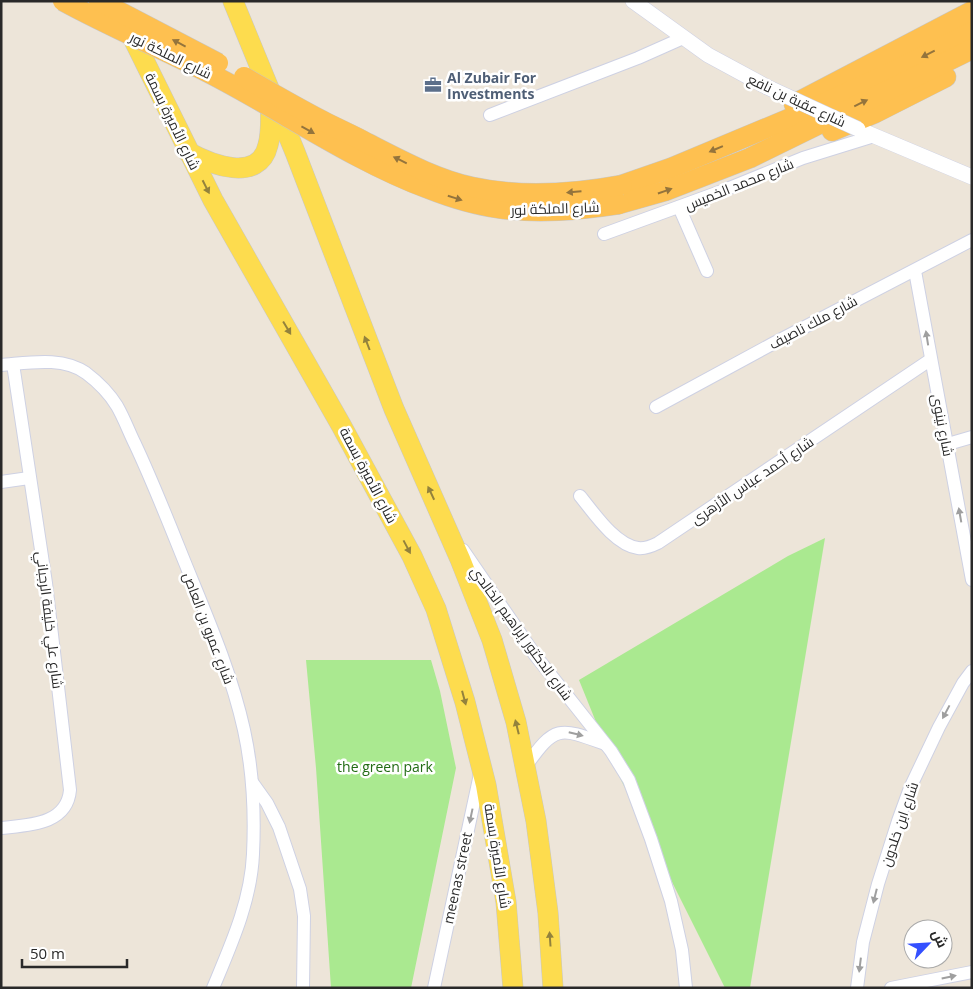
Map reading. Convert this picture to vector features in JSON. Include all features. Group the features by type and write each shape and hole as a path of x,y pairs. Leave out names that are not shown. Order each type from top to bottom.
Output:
{"highway":[{"name":"شارع الملكة نور","path":"63,1 226,82 387,172 448,196 475,204 521,211 575,210 619,204 665,191 750,158 972,49"},
{"name":"شارع الملكة نور","path":"99,1 238,74 324,122 400,160 444,179 471,187 516,193 568,193 622,185 671,168 798,116 972,32"},
{"path":"739,139 746,131 758,123 972,11"},
{"path":"750,158 785,150 842,127 972,64"}],"main road":[{"name":"شارع الأميرة بسمة","path":"115,1 212,200 337,416 425,583 451,654 481,769 495,833 506,902 513,988"},
{"path":"234,6 298,160 390,401 442,518 492,640 526,766 543,864 553,988"},
{"path":"188,152 232,169 248,167 260,160 265,154 269,142 271,96"}],"street":[{"name":"شارع عقبة بن نافع","path":"633,1 683,38 732,69 858,129 972,178"},
{"path":"490,115 638,58 683,38"},
{"name":"شارع محمد الخميس","path":"604,234 679,207 803,158 874,136"},
{"path":"679,207 707,271"},
{"name":"شارع ملك ناصيف","path":"656,407 782,338 972,240"},
{"name":"شارع نينوى","path":"915,271 972,580"},
{"name":"شارع أحمد عباس الأزهرى","path":"580,496 622,542 640,549 649,547 658,543 807,444 930,360"},
{"name":"شارع عمرو بن العاص","path":"7,365 49,363 71,366 84,372 96,381 117,407 154,486 227,672 244,731 252,782 253,853 249,885 234,935 213,988"},
{"name":"شارع علي خليفة الرجباني","path":"1,828 45,821 59,814 67,804 70,790 46,583 30,478 7,365"},
{"path":"948,444 972,437"},
{"path":"1,482 30,478"},
{"name":"شارع الدكتور إبراهيم الخالدي","path":"442,518 535,655 611,751 629,780 652,839 671,901 682,950 686,988"},
{"name":"شارع ابن خلدون","path":"857,988 863,942 878,884 898,821 910,788 939,727 963,683 972,671"},
{"path":"526,766 540,746 559,732 583,736 605,744"},
{"name":"meenas street","path":"434,988 481,769"},
{"path":"252,782 267,803 279,827 300,889 304,916 303,988"},
{"path":"891,988 972,972"}],"green space":[{"path":"825,538 750,988 725,988 613,764 579,680 788,556"},
{"name":"the green park","path":"306,660 431,660 440,691 456,768 411,988 331,988 316,768"}],"place":[{"name":"Al Zubair For Investments","path":"433,85"}]}
